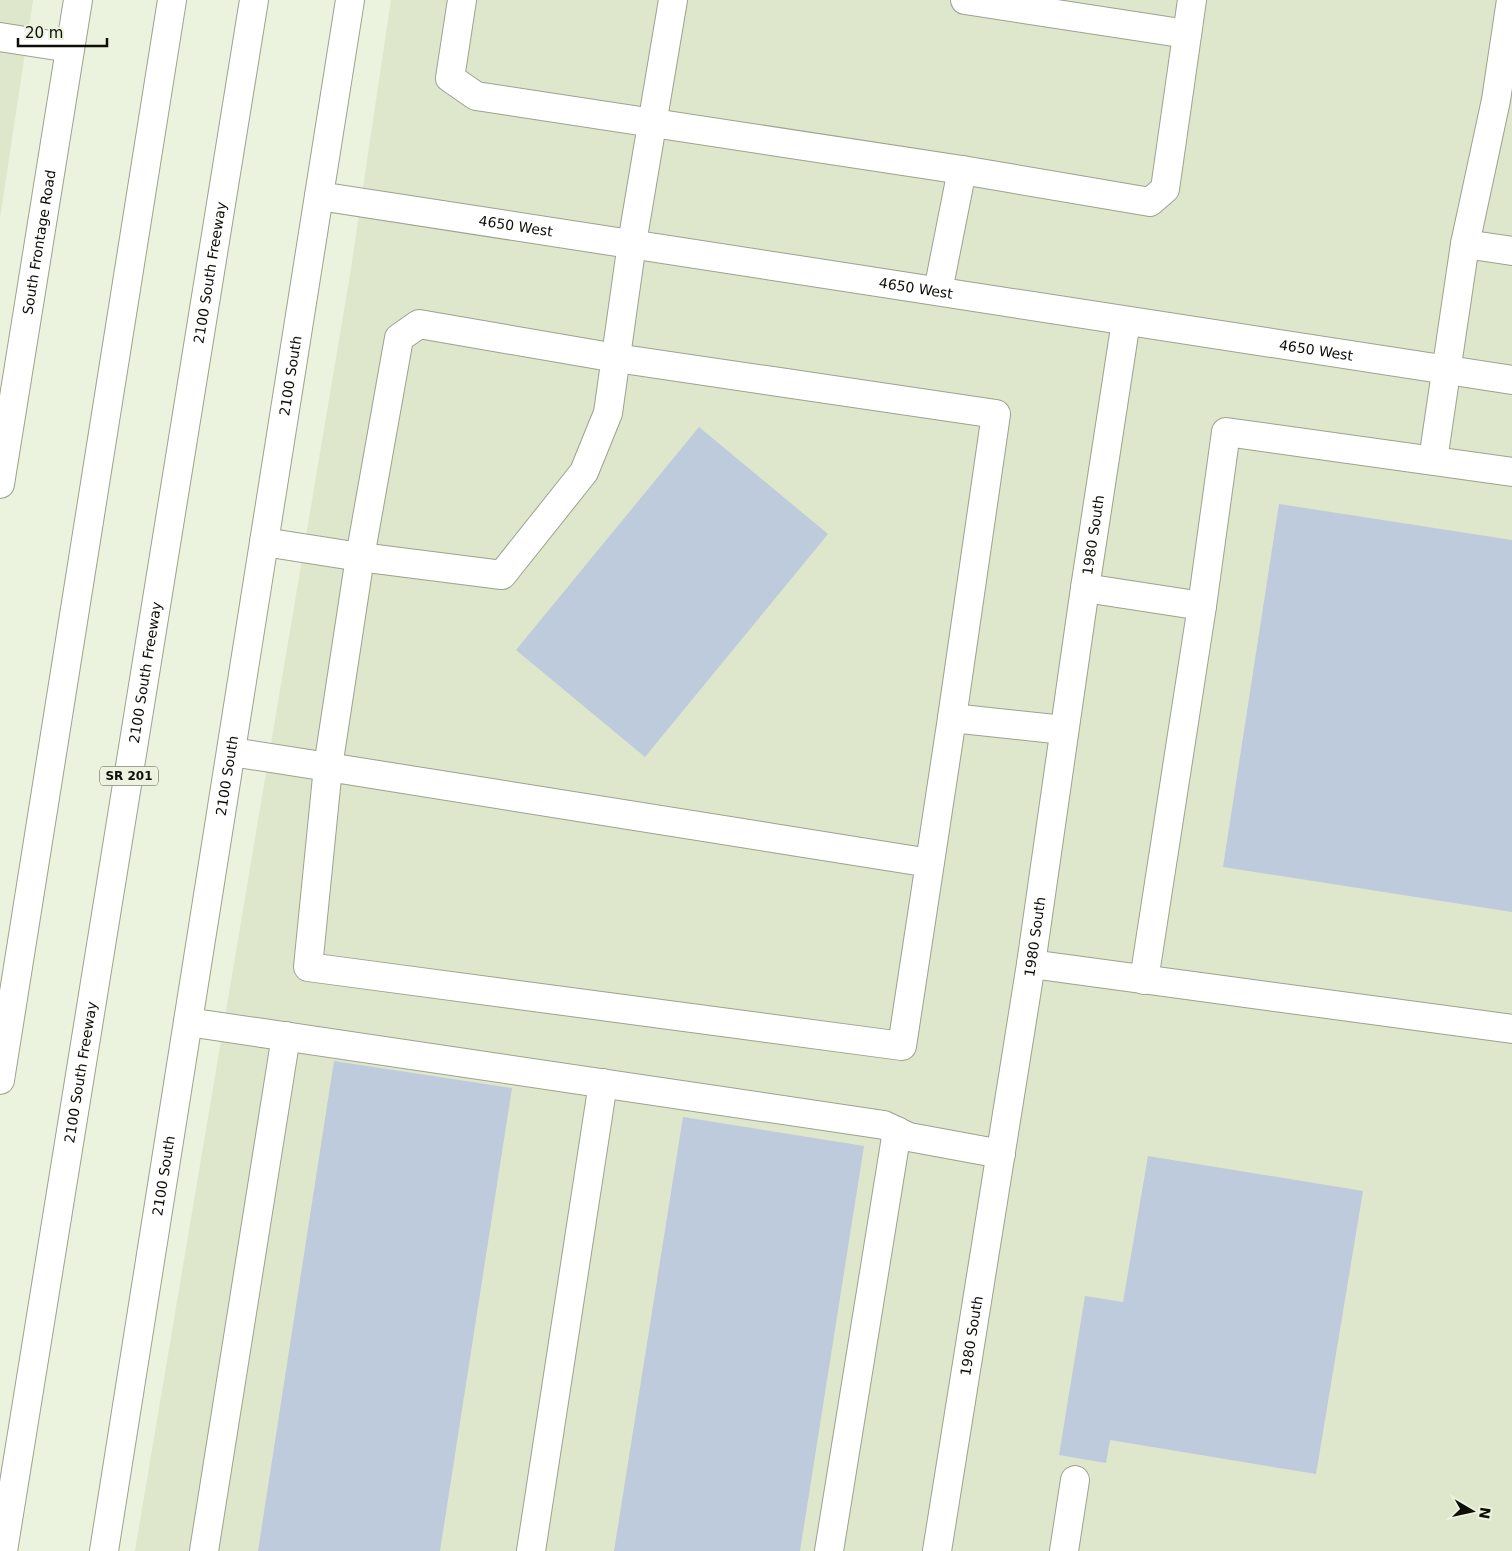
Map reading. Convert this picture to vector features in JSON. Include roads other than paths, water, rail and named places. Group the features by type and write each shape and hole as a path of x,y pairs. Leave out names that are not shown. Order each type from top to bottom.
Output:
{"main road":[{"name":"South Frontage Road","path":"0,484 11,348 78,0"},
{"path":"0,1080 172,0"},
{"name":"2100 South Freeway","path":"3,1551 254,0"},
{"name":"2100 South","path":"104,1551 350,0"},
{"path":"462,0 450,78 476,96 962,170 1150,202 1165,189 1192,0"},
{"path":"264,542 360,557 502,575 584,472 608,414 632,243 673,0"},
{"path":"965,0 1187,34"},
{"path":"1433,460 1464,244 1496,100 1511,0"},
{"path":"0,37 70,48"},
{"path":"938,291 962,170"},
{"name":"4650 West","path":"320,196 1512,380"},
{"path":"1464,244 1512,251"},
{"name":"1980 South","path":"937,1551 1031,964 1064,730 1126,321"},
{"path":"418,324 616,358 996,414 902,1046 308,968 328,767 360,557 400,338 418,324"},
{"path":"1144,980 1202,606 1226,432 1512,472"},
{"path":"1085,588 1202,606"},
{"path":"952,718 1064,730"},
{"path":"232,752 930,862"},
{"path":"1031,964 1512,1029"},
{"path":"188,1022 884,1124 909,1137 1001,1154"},
{"path":"204,1551 286,1036"},
{"path":"531,1551 603,1083"},
{"path":"830,1551 897,1131"},
{"path":"1064,1551 1075,1480"}]}
